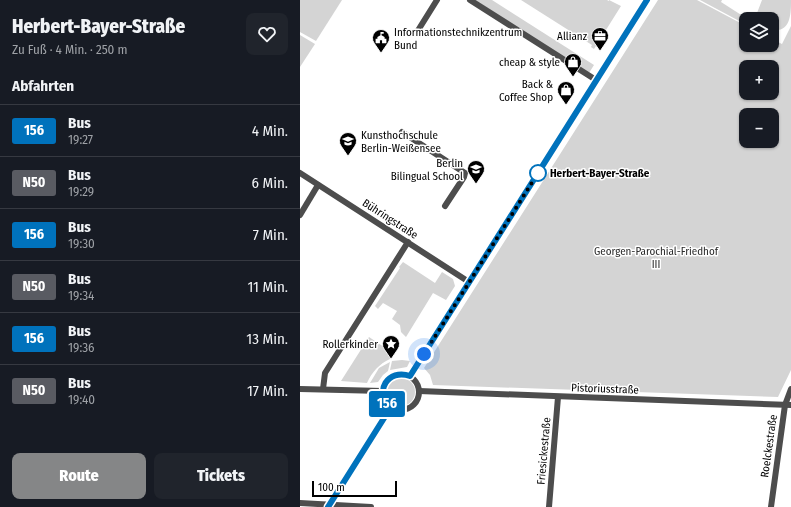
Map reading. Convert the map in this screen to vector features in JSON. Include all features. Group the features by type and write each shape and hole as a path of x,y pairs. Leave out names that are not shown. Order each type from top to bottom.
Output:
{"street":[{"path":"417,32 437,0"},
{"path":"470,0 596,80"},
{"path":"410,376 647,0"},
{"path":"402,132 465,172 464,177 445,206"},
{"name":"Bühringstraße","path":"300,173 469,282"},
{"path":"300,215 318,185"},
{"path":"323,389 325,373 408,242"},
{"path":"403,374 410,376 417,384 419,392 416,401 408,408 400,410 391,407 386,402 383,391 387,380 392,376 403,374"},
{"path":"300,389 383,391"},
{"name":"Roelckestraße","path":"771,507 791,390"},
{"name":"Pistoriusstraße","path":"419,392 788,405"},
{"name":"Friesickestraße","path":"549,507 558,397"},
{"path":"329,506 391,407"},
{"path":"300,503 329,506 371,507"}],"green space":[{"path":"300,0 342,0 316,41 300,32"},
{"path":"475,0 492,0 594,65 589,73"},
{"path":"521,0 609,0 621,6 594,49 591,47 592,45"},
{"name":"Georgen-Parochial-Friedhof III","path":"658,0 697,0 739,22 739,52 779,52 779,42 782,44 791,26 791,370 778,397 433,385 430,375 424,368"},
{"path":"700,0 722,0 721,2 739,14 739,21"},
{"path":"762,0 791,0 789,21 783,28 779,30 779,12 757,12"},
{"path":"300,35 315,44 300,67"},
{"path":"403,262 435,283 442,272 453,279 455,286 446,300 433,293 406,337 401,332 400,325 392,319 397,311 383,303 378,309 375,306"},
{"path":"369,337 390,351 390,359 382,363 376,369 367,383 341,381"},
{"path":"392,361 410,361 407,367 390,370"},
{"path":"390,362 388,371 378,382 370,383 379,368"},
{"path":"401,378 411,382 415,392 411,402 401,406 391,402 387,392 391,382"}],"bus line":[{"name":"156","path":"328,507 391,407 386,402 383,391 387,380 397,374 410,376 647,0"}],"place":[{"name":"Allianz","path":"600,51"},
{"name":"Informationstechnikzentrum Bund","path":"381,53"},
{"name":"cheap & style","path":"573,77"},
{"name":"Back & Coffee Shop","path":"566,105"},
{"name":"Kunsthochschule Berlin-Weißensee","path":"348,156"},
{"name":"Herbert-Bayer-Straße","path":"538,173"},
{"name":"Berlin Bilingual School","path":"476,184"},
{"name":"Rollerkinder","path":"391,359"}],"route":[{"path":"424,354 538,173"}]}
